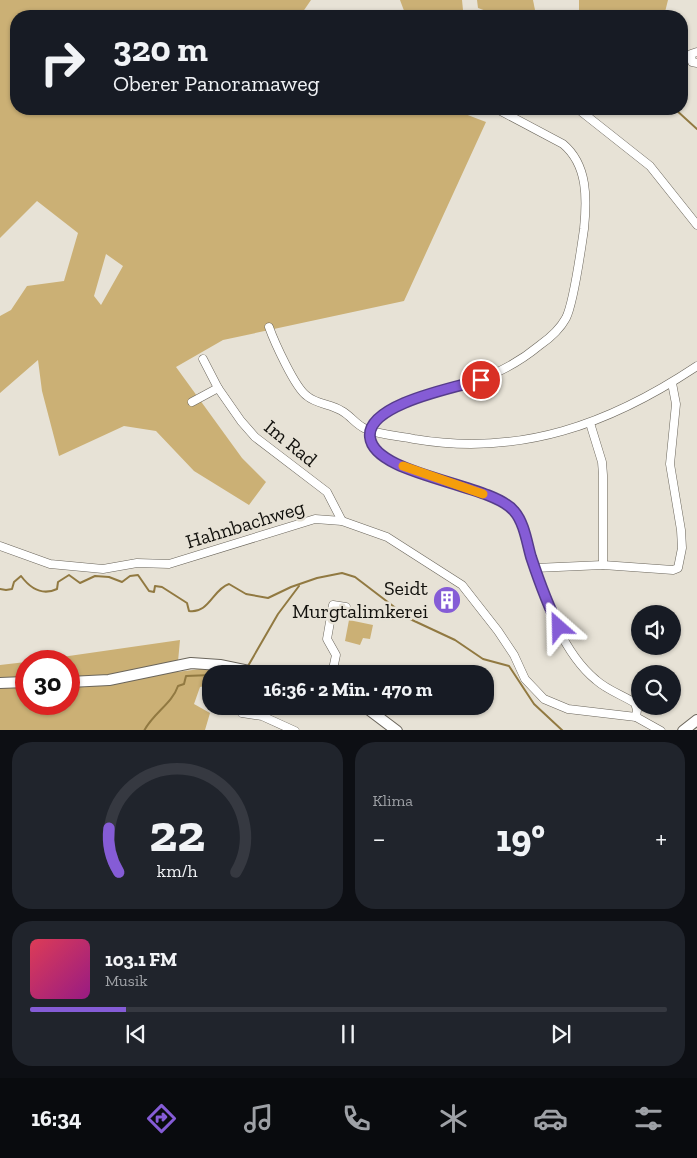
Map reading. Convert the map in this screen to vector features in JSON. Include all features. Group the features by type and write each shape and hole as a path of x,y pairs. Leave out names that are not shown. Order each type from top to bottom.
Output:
{"street":[{"path":"697,52 691,54 692,62 697,62"},
{"path":"508,115 563,144 570,150 582,171 586,209 569,311 555,332 512,366 481,380 415,398 377,419 370,431 371,442 374,448 390,459 428,476 484,494 513,509 520,521 550,610 577,660 597,681 634,704 637,710 636,717"},
{"path":"586,115 650,166 697,225"},
{"path":"269,327 276,349 306,396 342,411 358,425 370,431 443,444 468,444 550,436 590,423 633,404 672,383 697,366"},
{"name":"Im Rad","path":"204,358 218,388 241,421 255,437 327,492 342,522"},
{"path":"535,568 603,565 673,570 678,568 682,548 681,530 670,464 676,404 672,383"},
{"path":"192,402 218,388"},
{"path":"590,423 602,462 603,565"},
{"name":"Hahnbachweg","path":"0,546 50,564 103,569 137,563 169,564 315,519 342,522 388,537 462,585 514,655 525,680 544,699 568,709 636,717 661,730"},
{"path":"334,665 336,655 327,639 333,605 346,607"},
{"path":"80,681 109,680 191,663 220,665"},
{"path":"0,683 15,682"},
{"path":"255,715 295,730"},
{"path":"376,715 397,730"},
{"path":"684,730 697,720"}],"shaded area":[{"path":"0,0 311,0 304,10 10,10 10,115 468,115 486,122 404,301 223,340 176,367 242,458 266,482 249,505 194,471 156,431 124,426 59,456 42,391 38,360 0,393 0,316 11,310 27,286 64,281 78,233 37,201 0,238","holes":["106,254 123,266 101,305 94,296"]},
{"path":"400,0 462,0 463,10 404,10"},
{"path":"477,0 533,0 535,10 484,10 478,8"},
{"path":"579,0 668,0 666,10 579,10"},
{"path":"349,620 373,625 370,639 363,638 360,645 345,641"},
{"path":"180,640 177,672 202,669 202,687 200,687 194,704 202,708 202,715 209,715 205,730 0,730 0,665 15,663 15,715 80,715 80,654"}],"waterway":[{"path":"682,115 697,129"},
{"path":"0,589 12,589 14,582 21,576 32,587 46,592 57,589 58,582 69,575 80,583 95,576 109,577 122,582 130,576 138,575 149,591 154,592 155,586 162,587 187,603 189,611 196,611 206,605 219,591 229,584 246,594 268,598 317,578 342,573 355,577 410,619 455,640 483,659 509,666 534,704 562,730"},
{"path":"249,665 278,614 299,586"},
{"path":"145,730 171,698 178,686 184,684 186,676 202,675"}],"slow traffic":[{"path":"403,466 483,494"}],"place":[{"name":"Seidt Murgtalimkerei","path":"447,600"}],"route":[{"path":"481,380 415,398 385,413 371,427 371,442 380,454 406,468 484,494 513,509 520,521 542,590 559,627"}]}
